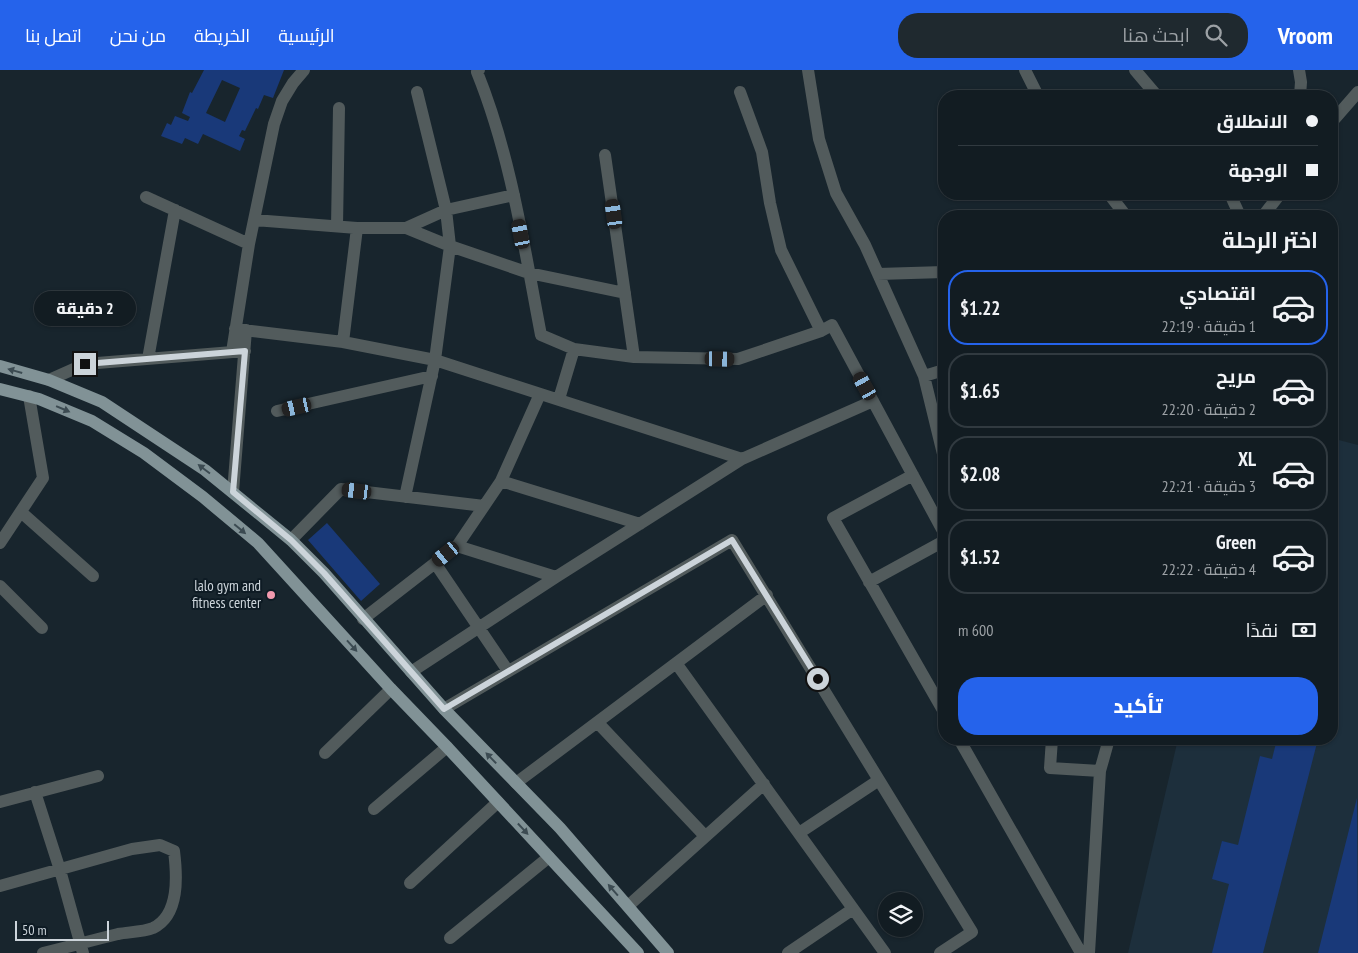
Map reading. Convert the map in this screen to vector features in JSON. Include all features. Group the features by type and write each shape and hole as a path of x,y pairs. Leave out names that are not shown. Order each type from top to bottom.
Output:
{"main road":[{"path":"0,366 48,380 102,402 205,470 291,540 324,573 444,709 560,828 668,953"},
{"path":"0,388 29,396 92,421 144,453 258,543 391,689 638,953"}],"street":[{"path":"233,492 238,352 249,244 274,124 282,101 304,70"},
{"path":"808,70 819,139 836,192 865,245 924,376 938,433"},
{"path":"1025,70 1035,90"},
{"path":"1135,70 1152,90"},
{"path":"1299,70 1302,82 1301,90"},
{"path":"478,71 492,113 514,195 541,336 574,349 634,357 738,359 821,331 832,325 938,522"},
{"path":"405,496 435,360 450,246 446,210 417,92"},
{"path":"740,92 762,152 770,203 781,250 821,331"},
{"path":"1338,115 1358,92"},
{"path":"337,226 339,108"},
{"path":"605,155 634,357"},
{"path":"406,228 446,210 514,195"},
{"path":"146,197 249,244"},
{"path":"1114,200 1121,210"},
{"path":"148,359 175,210"},
{"path":"254,220 357,228 406,228 450,246 529,273 624,293"},
{"path":"343,342 357,228"},
{"path":"878,274 938,272"},
{"path":"241,330 343,342 435,360 742,460"},
{"path":"559,399 574,349"},
{"path":"48,380 85,364 238,352"},
{"path":"924,376 938,372"},
{"path":"278,411 432,376"},
{"path":"364,619 457,546 501,481 540,394"},
{"path":"0,543 43,478 29,396"},
{"path":"411,672 556,577 742,460 873,401"},
{"path":"913,475 833,518 938,702"},
{"path":"501,481 640,524"},
{"path":"291,540 341,489 484,506"},
{"path":"21,512 93,576"},
{"path":"444,709 732,540 972,932 940,953"},
{"path":"869,582 938,544"},
{"path":"457,546 556,577"},
{"path":"435,563 508,671"},
{"path":"0,586 42,628"},
{"path":"516,783 767,595"},
{"path":"676,663 885,953"},
{"path":"324,753 391,689"},
{"path":"598,723 705,836"},
{"path":"962,745 1081,953"},
{"path":"1052,745 1050,768 1100,771"},
{"path":"1090,953 1100,771 1107,745"},
{"path":"374,810 447,747"},
{"path":"0,802 98,776"},
{"path":"799,833 879,780"},
{"path":"628,906 764,784"},
{"path":"36,792 81,948"},
{"path":"410,883 498,802"},
{"path":"0,886 132,849 160,845 174,851 177,880 171,905 166,916 153,928 81,948 43,953"},
{"path":"450,938 549,857"},
{"path":"788,953 853,909"}],"shaded area":[{"path":"1338,440 1358,445 1358,953 1128,953 1177,745 1338,745"}],"building":[{"path":"204,70 284,70 273,98 264,95 245,131 242,130 239,136 245,139 240,151 203,134 198,144 185,138 182,144 161,136 167,123 171,125 175,116 188,121 190,117 182,113 190,92 192,93","holes":["222,80 240,88 225,122 206,113"]},
{"path":"327,523 380,584 361,601 308,540"},
{"path":"1276,745 1316,745 1263,953 1212,953 1229,884 1212,879 1222,841 1238,845 1260,756 1272,759"},
{"path":"1357,798 1358,953 1318,953"}],"place":[{"name":"lalo gym and fitness center","path":"271,595"}],"route":[{"path":"85,364 245,351 233,492 291,540 324,573 444,709 732,540 818,679"}]}
